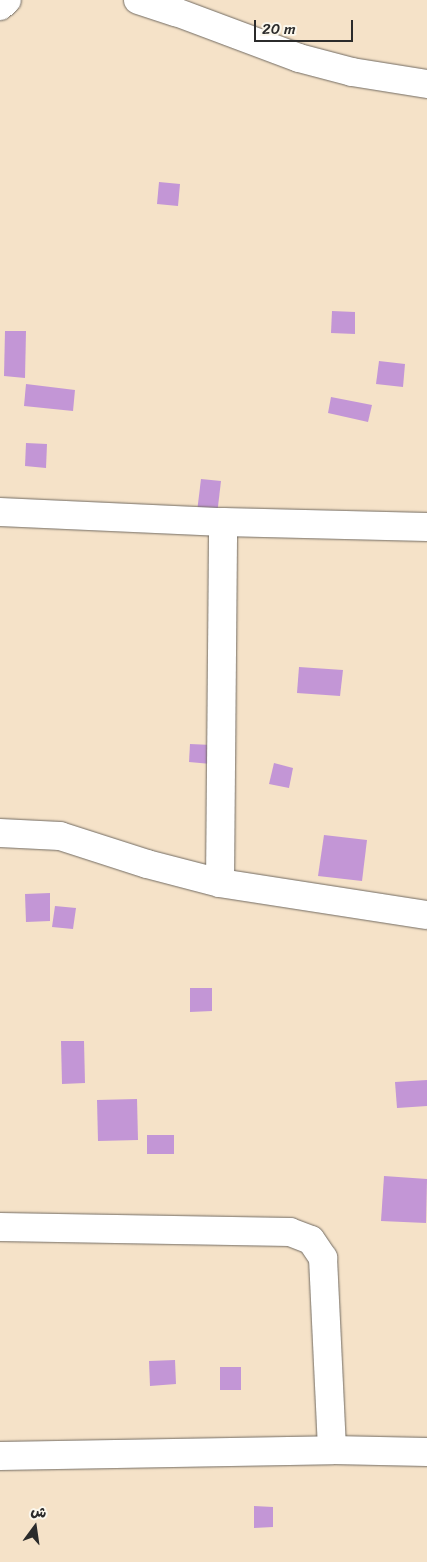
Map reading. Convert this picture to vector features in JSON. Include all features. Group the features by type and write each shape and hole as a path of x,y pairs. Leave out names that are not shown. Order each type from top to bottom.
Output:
{"street":[{"path":"0,6 7,0"},
{"path":"138,0 176,12 299,58 352,72 427,84"},
{"path":"0,512 223,522 427,527"},
{"path":"220,884 223,522"},
{"path":"0,833 60,836 147,864 220,884 427,916"},
{"path":"0,1227 290,1232 311,1240 323,1258 332,1450"},
{"path":"0,1456 332,1450 427,1452"}],"building":[{"path":"159,182 180,184 178,206 157,204"},
{"path":"332,311 355,312 355,334 331,333"},
{"path":"5,331 26,331 25,378 4,376"},
{"path":"379,361 405,364 403,387 376,384"},
{"path":"26,384 75,390 73,411 24,406"},
{"path":"331,397 372,405 368,422 328,413"},
{"path":"26,443 47,444 46,468 25,466"},
{"path":"201,479 221,481 217,515 197,512"},
{"path":"299,667 343,670 340,696 297,693"},
{"path":"190,744 212,745 211,764 189,762"},
{"path":"274,763 293,768 289,788 269,784"},
{"path":"324,835 367,840 362,881 318,876"},
{"path":"50,893 50,921 26,922 25,894"},
{"path":"55,906 76,908 73,929 52,927"},
{"path":"190,988 212,988 212,1011 190,1012"},
{"path":"61,1041 84,1041 85,1083 62,1084"},
{"path":"427,1080 427,1106 397,1108 395,1082"},
{"path":"137,1099 138,1140 98,1141 97,1100"},
{"path":"147,1135 174,1135 174,1154 147,1154"},
{"path":"384,1176 427,1179 426,1223 381,1221"},
{"path":"175,1360 176,1384 150,1386 149,1361"},
{"path":"220,1367 241,1367 241,1390 220,1390"},
{"path":"254,1506 273,1507 273,1527 254,1528"}]}
